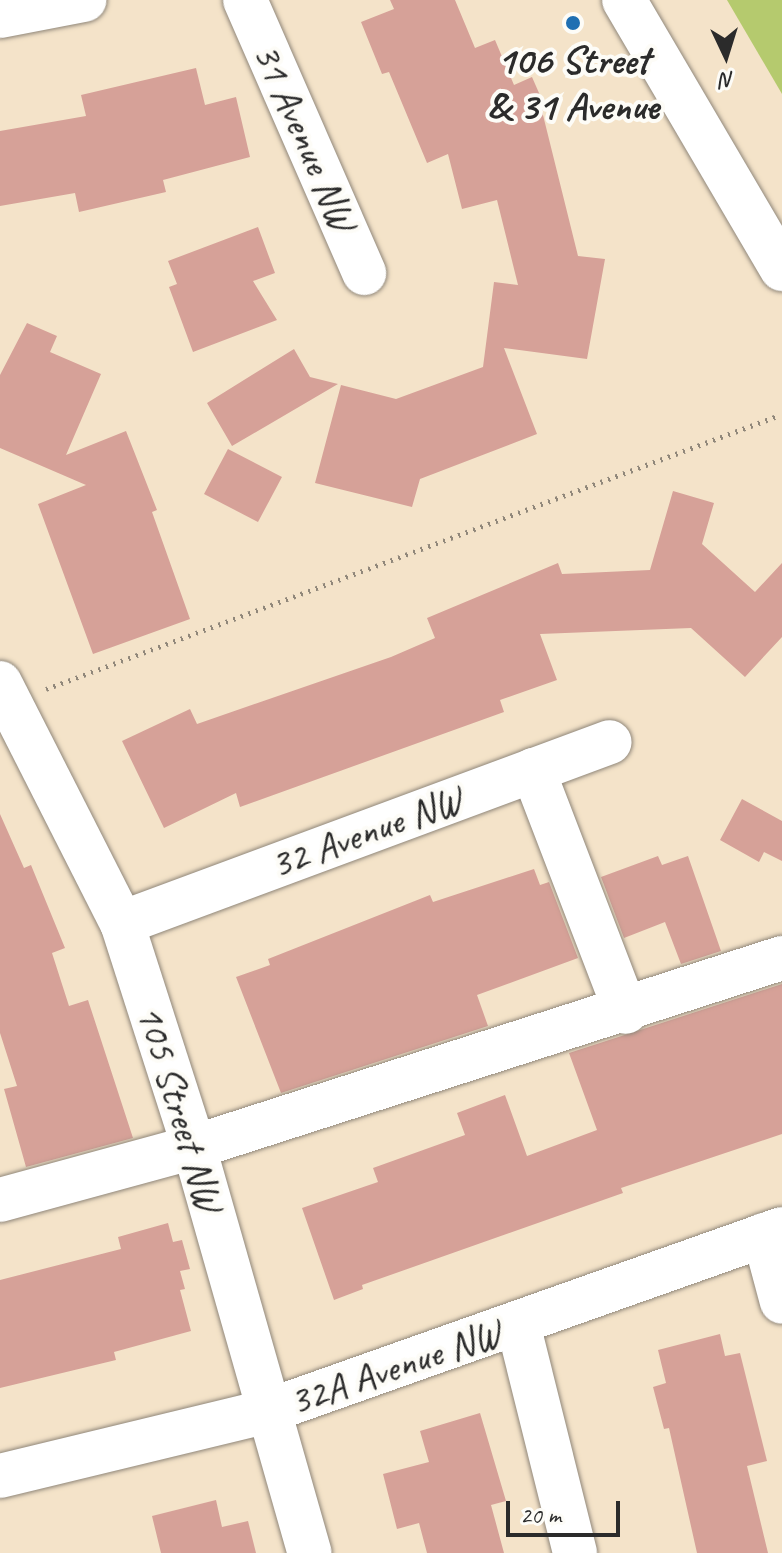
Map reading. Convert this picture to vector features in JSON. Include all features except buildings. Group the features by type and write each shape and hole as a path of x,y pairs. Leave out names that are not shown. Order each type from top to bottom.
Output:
{"street":[{"name":"31 Avenue NW","path":"245,0 364,273"},
{"path":"624,0 782,269"},
{"path":"0,16 66,2"},
{"name":"105 Street NW","path":"20,687 122,923 194,1147 310,1553"},
{"name":"32 Avenue NW","path":"122,923 610,742"},
{"path":"533,770 626,1012"},
{"path":"0,1200 194,1147 626,1012 782,958"},
{"path":"773,1232 782,1302"},
{"name":"32A Avenue NW","path":"0,1476 268,1411 773,1232"},
{"path":"518,1324 575,1553"}],"path":[{"path":"20,687 780,415"}],"green space":[{"path":"727,0 782,0 782,94"}],"place":[{"name":"106 Street & 31 Avenue","path":"573,23"}]}
